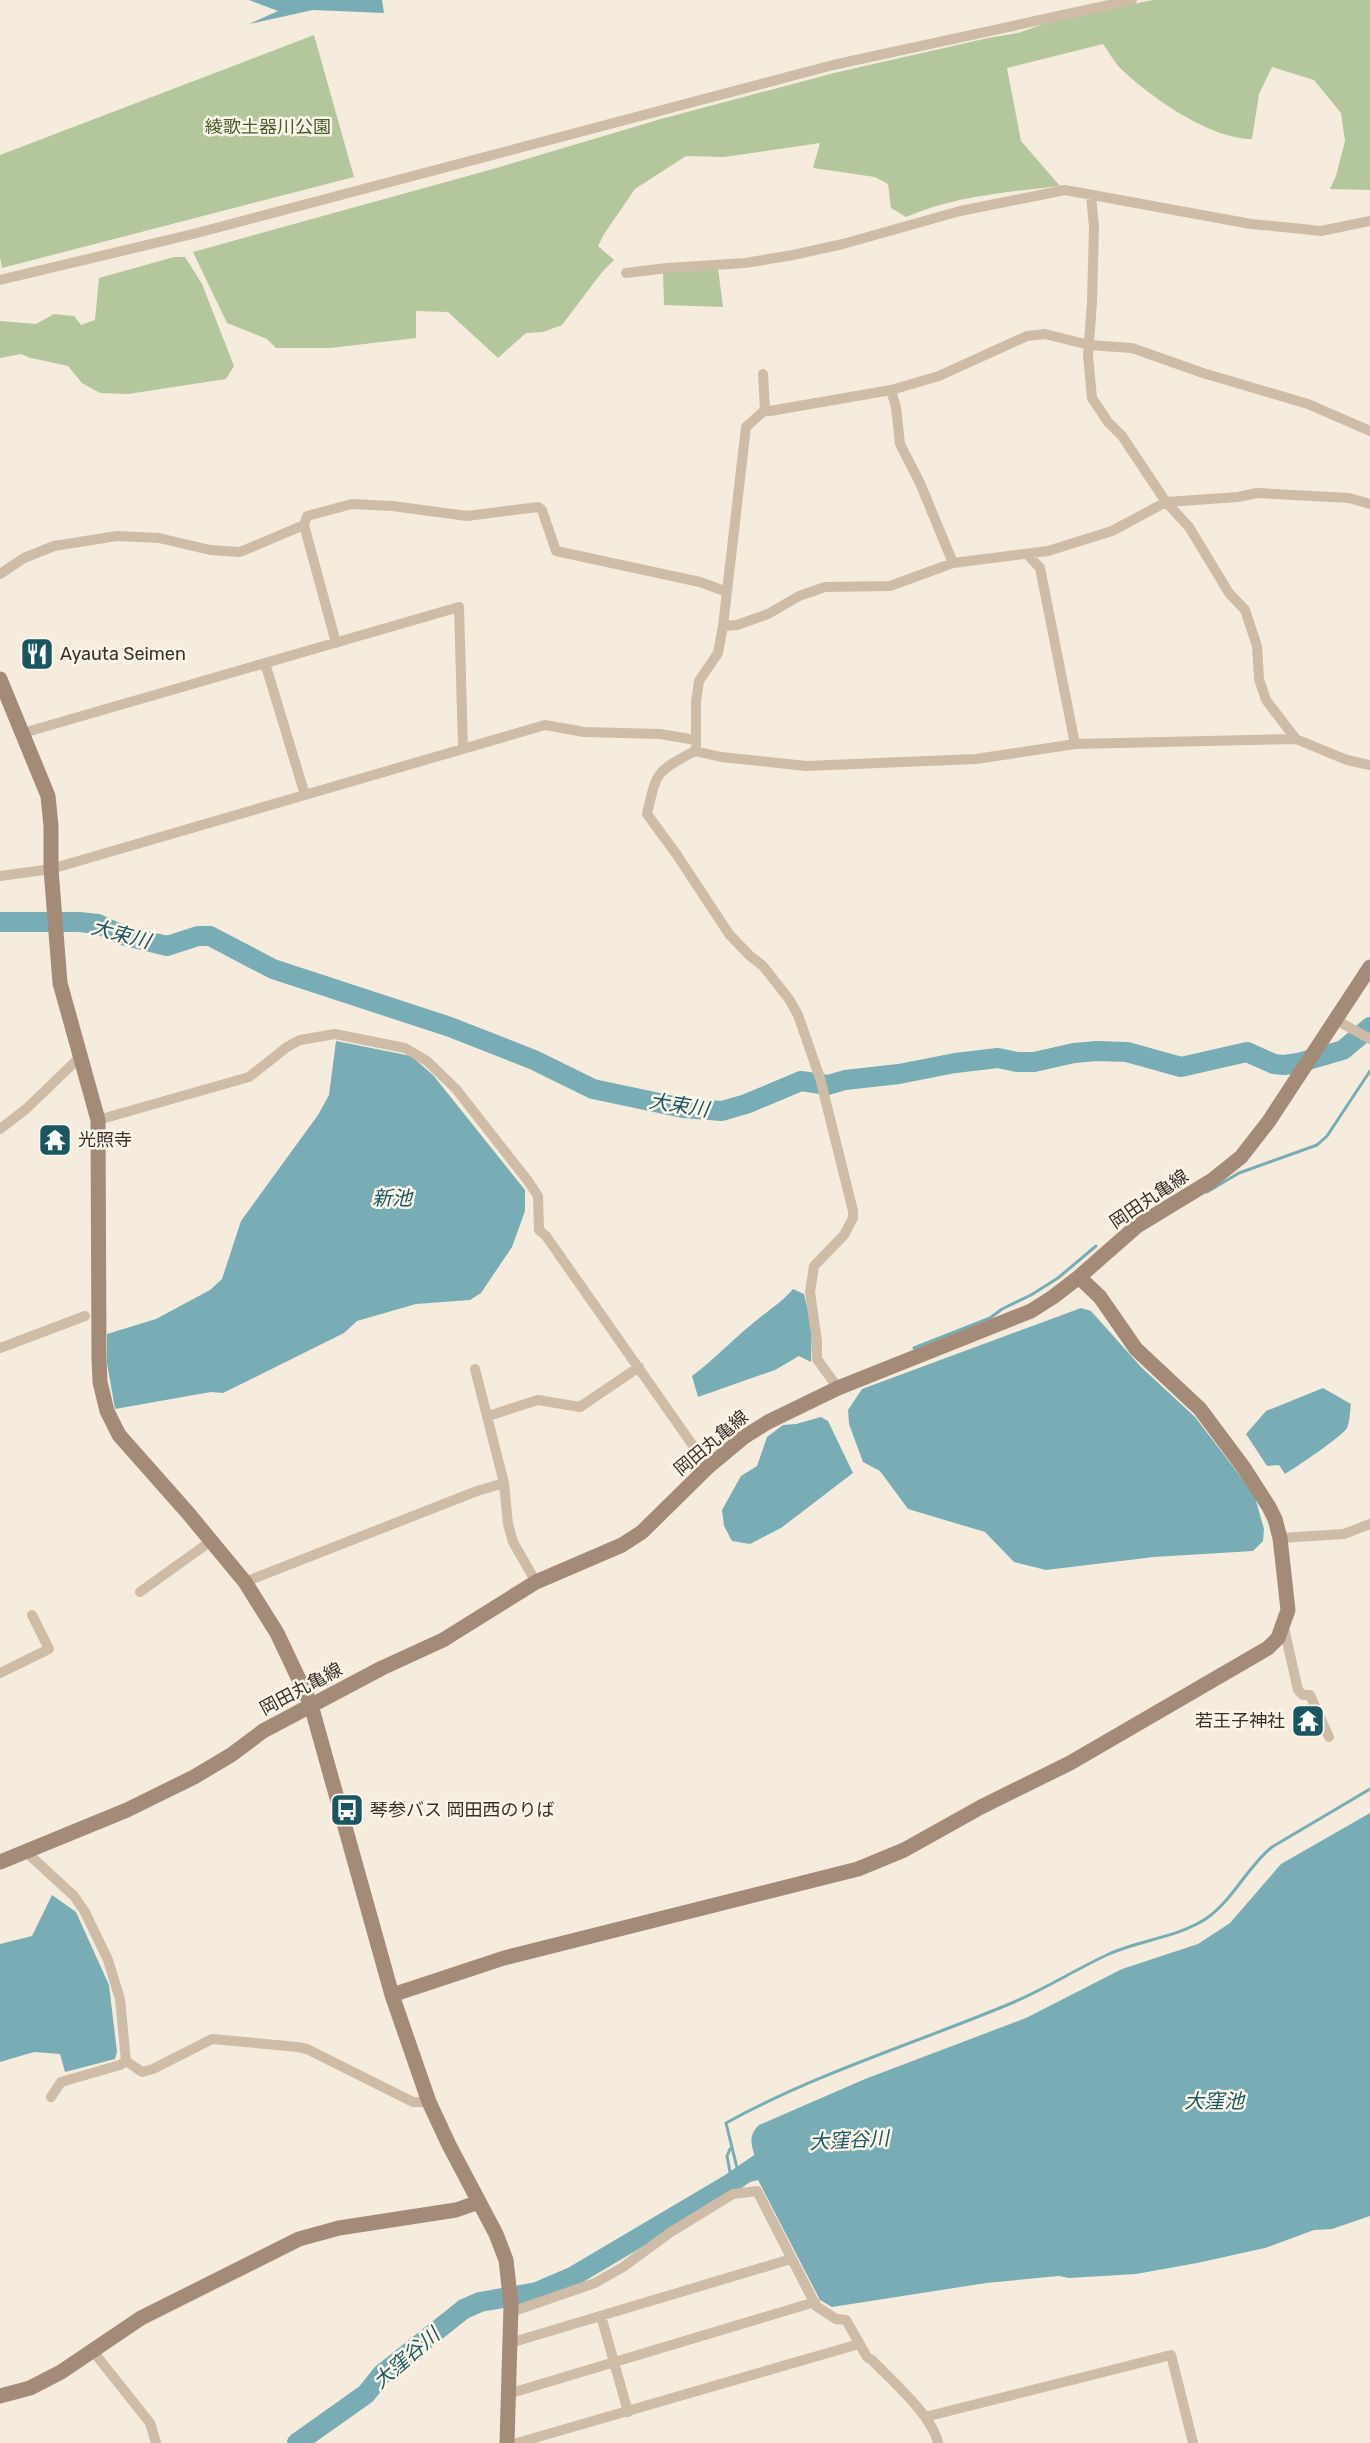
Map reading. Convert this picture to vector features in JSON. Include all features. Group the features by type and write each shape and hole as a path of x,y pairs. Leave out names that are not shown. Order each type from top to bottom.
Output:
{"street":[{"path":"0,280 197,233 834,65 1132,0"},
{"path":"626,273 745,263 793,255 843,244 960,211 1065,190 1251,224 1321,231 1370,221"},
{"path":"1091,195 1094,227 1089,345 1092,398 1108,422 1122,436 1166,502 1189,527 1229,593 1245,610 1257,646 1259,679 1266,700 1296,739"},
{"path":"765,410 817,404 891,390 939,376 1027,336 1045,334 1089,345 1132,348 1203,373 1308,404 1370,431"},
{"path":"763,374 765,410"},
{"path":"891,390 896,407 900,444 920,483 952,563"},
{"path":"696,746 696,702 699,681 718,653 723,626 746,427 765,410"},
{"path":"723,626 737,625 768,614 799,596 825,587 890,586 952,563 1048,551 1112,531 1166,502 1238,497 1257,493 1349,498 1370,504"},
{"path":"336,643 304,525 307,516 352,504 392,506 467,516 538,507 542,510 556,551 700,582 728,592"},
{"path":"0,574 24,558 54,546 96,539 117,536 159,538 210,550 240,552 304,525"},
{"path":"1028,555 1040,568 1075,744"},
{"path":"23,733 459,607 463,748"},
{"path":"265,663 305,795"},
{"path":"0,679 48,796 60,983 98,1120 99,1366 100,1382 107,1411 119,1435 135,1455 188,1513 245,1582 277,1633 311,1705 392,1995 429,2102 502,2246 506,2260 511,2303 507,2443"},
{"path":"0,876 51,869 545,725 584,732 660,734 722,757 806,766 976,759 1075,744 1296,739 1347,760 1370,765"},
{"path":"696,746 663,768 652,789 647,814 729,934 748,955 762,966 789,999 798,1015 821,1082 853,1211 853,1218 844,1235 814,1266 810,1292 817,1341 817,1359 838,1388"},
{"name":"岡田丸亀線","path":"0,1862 127,1810 194,1777 231,1755 263,1731 382,1668 443,1640 536,1582 622,1545 642,1532 708,1467 744,1437 768,1422 838,1388 1031,1311 1053,1297 1137,1226 1210,1181 1241,1157 1269,1121 1370,967"},
{"path":"1336,1020 1364,1036"},
{"path":"98,1120 249,1077 287,1047 318,1035 335,1034 405,1048 427,1060 456,1089 528,1181 538,1196 539,1230 546,1236 708,1467"},
{"path":"0,1129 80,1057"},
{"path":"392,1995 504,1958 858,1869 904,1850 981,1807 1070,1763 1268,1648 1278,1638 1284,1628 1288,1610 1280,1538 1275,1519 1263,1497 1200,1409 1136,1349 1100,1297 1079,1277"},
{"path":"0,1348 85,1316"},
{"path":"488,1416 538,1400 580,1407 639,1367"},
{"path":"476,1369 504,1483 508,1524 513,1542 536,1582"},
{"path":"245,1582 477,1491 504,1483"},
{"path":"1280,1538 1344,1534 1370,1524"},
{"path":"140,1592 211,1541"},
{"path":"0,1673 49,1649 32,1615"},
{"path":"1284,1628 1298,1690 1303,1695 1310,1695 1329,1737"},
{"path":"26,1852 74,1896 85,1912 108,1960 118,1989 126,2061"},
{"path":"126,2061 142,2072 153,2069 212,2038 298,2047 307,2049 413,2102 429,2102"},
{"path":"51,2097 61,2082 120,2065 126,2061"},
{"path":"511,2303 595,2283 622,2268 671,2232 733,2194 757,2191 814,2302 836,2319 846,2320 867,2357 925,2417 937,2435 938,2443"},
{"path":"0,2396 62,2373 92,2350 157,2308 299,2239 339,2228 456,2210 479,2202"},
{"path":"510,2343 791,2259"},
{"path":"508,2394 814,2302"},
{"path":"601,2316 628,2412"},
{"path":"517,2443 859,2344"},
{"path":"92,2350 150,2423 156,2443"},
{"path":"925,2417 1171,2355 1193,2443"}],"green space":[{"path":"1153,0 1370,0 1370,190 1330,189 1336,176 1345,141 1341,113 1314,80 1272,67 1259,94 1252,139 1235,137 1199,124 1163,103 1119,67 1103,44 1007,68 1021,141 1060,186 962,200 906,217 891,208 888,184 875,177 813,168 820,143 724,157 686,156 635,189 598,246 614,260 602,272 562,325 543,332 526,333 498,358 448,312 416,311 416,338 330,348 276,348 267,339 227,323 193,252 493,169 661,119 834,73 1018,33 1052,21"},
{"name":"綾歌土器川公園","path":"314,35 354,177 2,268 0,257 0,155"},
{"path":"174,257 185,257 202,284 234,366 226,379 128,394 100,393 82,383 68,366 21,354 0,358 0,321 36,324 54,314 74,316 81,325 95,320 99,278"},
{"path":"718,268 723,307 664,305 663,271"}],"water":[{"path":"249,0 382,0 384,13 313,10 249,24 278,11"},
{"name":"新池","path":"336,1041 411,1056 433,1075 525,1190 525,1211 512,1247 481,1293 470,1300 416,1304 357,1321 344,1333 223,1393 211,1392 115,1409 107,1363 107,1334 156,1319 210,1290 222,1279 241,1221 318,1115 329,1095"},
{"path":"793,1289 804,1294 812,1327 811,1362 799,1356 775,1370 698,1397 692,1376"},
{"path":"1081,1308 1091,1311 1141,1367 1195,1417 1254,1494 1264,1529 1263,1541 1253,1551 1154,1557 1046,1570 1014,1562 985,1532 908,1509 880,1471 863,1462 849,1424 848,1410 862,1389"},
{"path":"1323,1388 1351,1404 1347,1428 1329,1444 1285,1474 1279,1465 1267,1466 1246,1434 1266,1411"},
{"path":"821,1417 828,1421 853,1473 781,1528 750,1544 732,1541 724,1526 722,1510 741,1476 757,1466 767,1437 783,1425"},
{"name":"大窪池","path":"1370,1813 1370,2216 1332,2229 1314,2230 1265,2248 1136,2274 1069,2278 1059,2276 986,2283 832,2307 820,2300 758,2180 746,2183 742,2167 756,2161 752,2138 759,2125 865,2079 1026,2018 1122,1969 1198,1944 1230,1923 1281,1864"},
{"path":"52,1895 76,1912 109,1985 117,2052 115,2059 65,2072 60,2054 34,2052 0,2062 0,1944 32,1936"}],"waterway":[{"name":"大束川","path":"0,922 98,924 122,935 167,946 198,936 210,936 273,969 450,1027 534,1060 593,1089 683,1108 722,1111 746,1104 801,1081 828,1085 845,1080 998,1058 1017,1062 1034,1062 1074,1053 1127,1052 1181,1067 1247,1052 1274,1064 1284,1065 1343,1050 1370,1027"},
{"path":"1207,1192 1239,1173 1317,1145 1327,1136 1370,1071"},
{"path":"914,1348 990,1318 1058,1278 1096,1246"},
{"path":"739,2176 726,2123 829,2074 1020,1999 1109,1954 1196,1924 1207,1918 1225,1902 1255,1864 1272,1847 1370,1789"},
{"path":"730,2149 727,2156 730,2172 739,2176"},
{"name":"大窪谷川","path":"297,2443 366,2394 382,2374 464,2309 480,2302 537,2292 572,2277 731,2183 766,2159"}],"place":[{"name":"Ayauta Seimen","path":"37,654"},
{"name":"光照寺","path":"55,1140"},
{"name":"若王子神社","path":"1308,1721"},
{"name":"琴参バス 岡田西のりば","path":"347,1810"}]}
